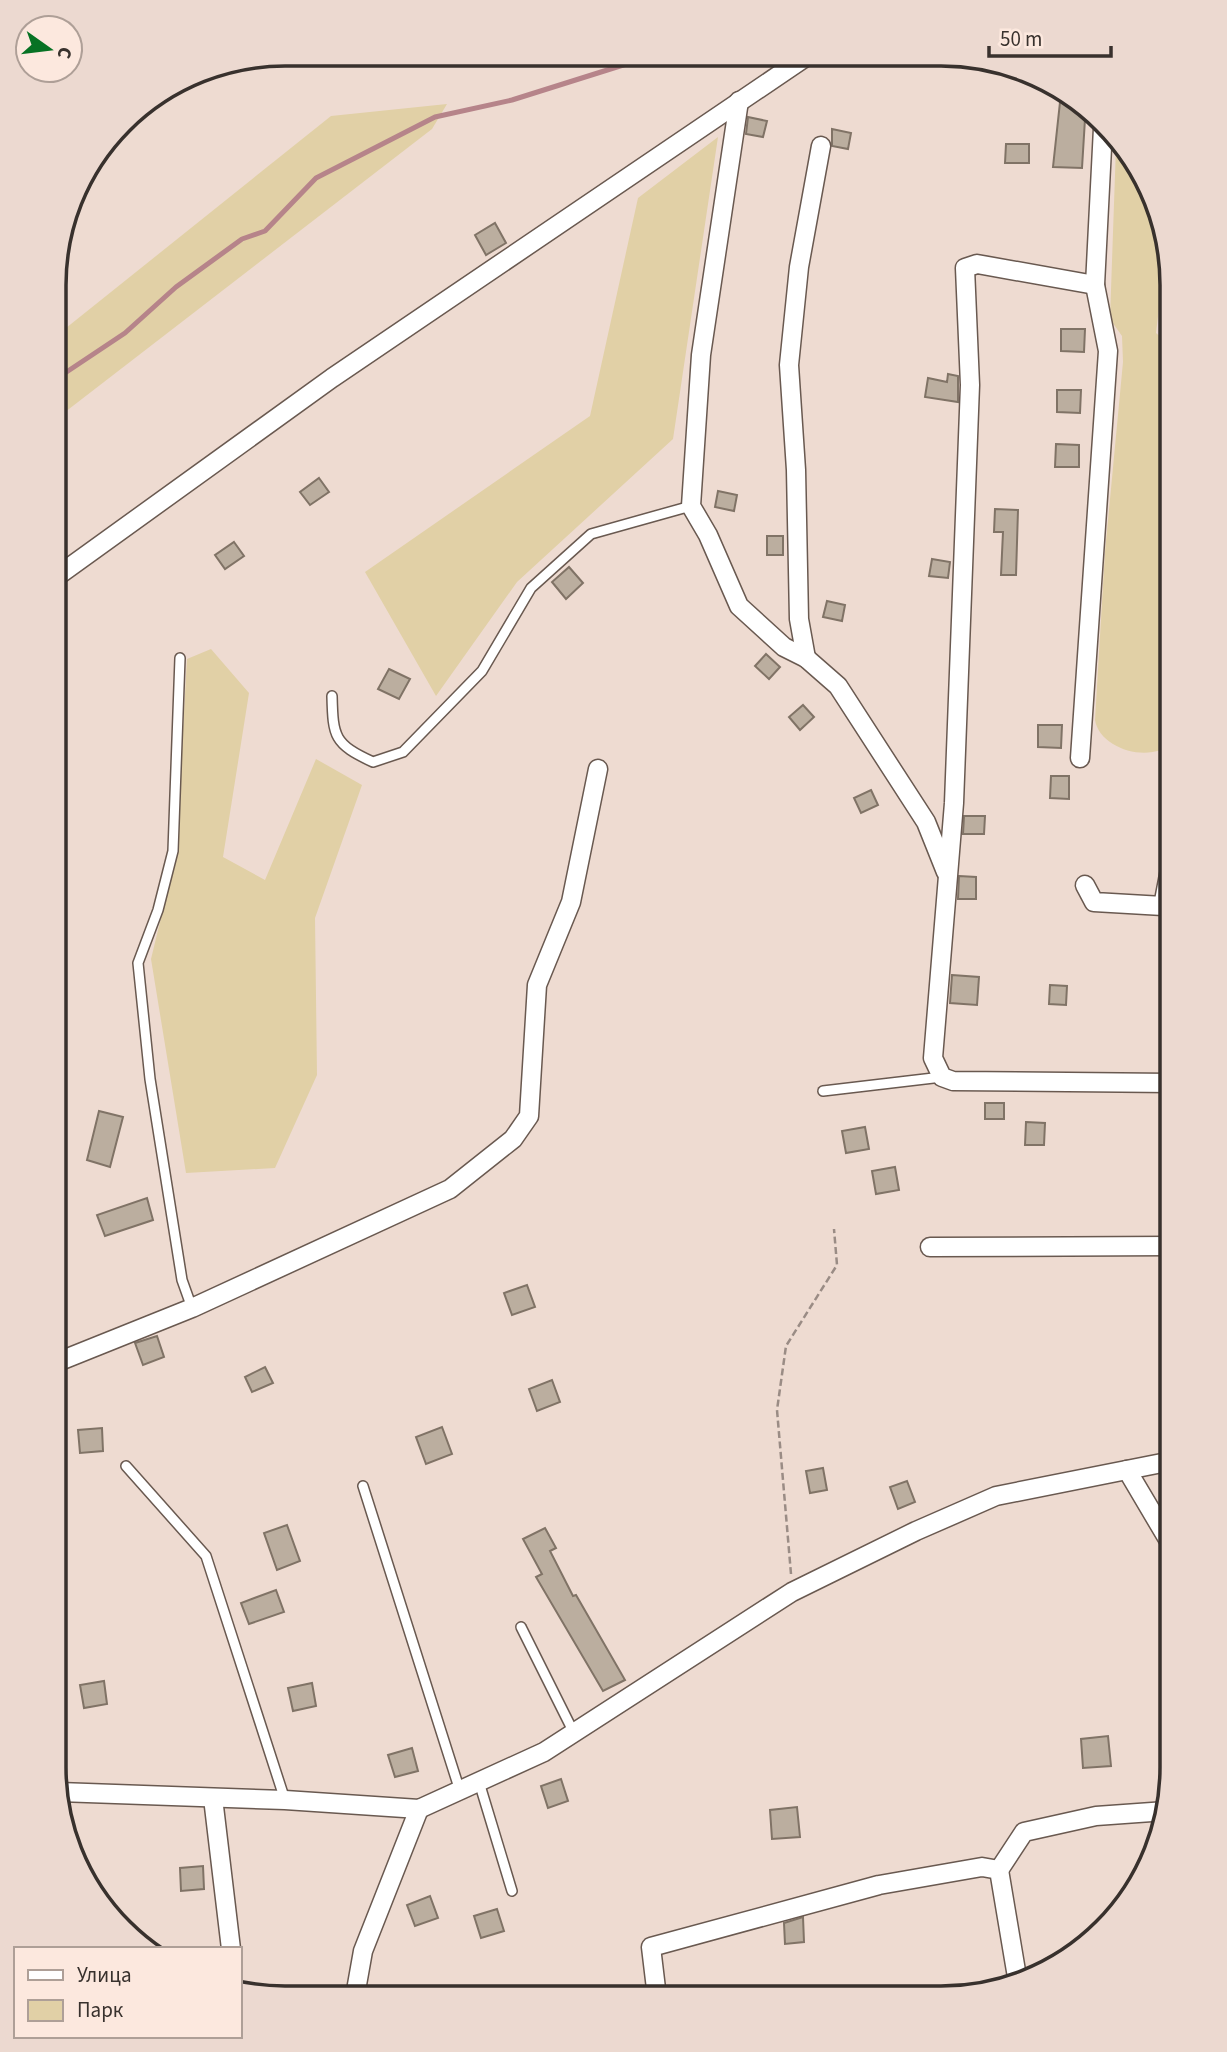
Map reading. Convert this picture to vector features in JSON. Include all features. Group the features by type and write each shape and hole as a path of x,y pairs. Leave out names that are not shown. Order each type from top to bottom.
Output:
{"street":[{"path":"66,570 332,378 792,66"},
{"path":"739,101 701,355 691,506 708,535 739,606 784,647 806,658 838,685 926,822 947,876"},
{"path":"1080,758 1108,351 1095,285 1102,137"},
{"path":"806,658 799,619 796,470 789,365 799,267 821,146"},
{"path":"1095,285 977,264 965,268 970,385 954,803 933,1058 942,1077 953,1081 1160,1083"},
{"path":"66,1359 192,1308 450,1189 513,1139 529,1116 537,985 571,902 598,769"},
{"path":"1085,885 1094,902 1160,907"},
{"path":"930,1247 1160,1246"},
{"path":"69,1792 285,1800 419,1810 544,1752 792,1592 916,1531 996,1496 1160,1463"},
{"path":"1127,1470 1160,1526"},
{"path":"212,1798 231,1947"},
{"path":"357,1986 363,1951 419,1810"},
{"path":"1022,1970 999,1870 1024,1832 1096,1816 1155,1812"},
{"path":"656,1986 651,1947 879,1885 982,1867 999,1870"}],"lane":[{"path":"332,696 333,732 350,751 373,762 403,752 482,671 531,588 591,534 691,506"},
{"path":"180,658 173,851 158,910 138,962 150,1079 174,1212 182,1280 192,1308"},
{"path":"823,1091 942,1077"},
{"path":"126,1466 206,1556 285,1800"},
{"path":"363,1486 460,1791"},
{"path":"521,1627 574,1733"},
{"path":"479,1782 512,1891"}],"path":[{"path":"792,1592 777,1410 786,1346 836,1265 834,1229"}],"green space":[{"path":"447,104 432,129 66,411 66,328 331,116"},
{"path":"718,137 673,439 517,582 436,696 365,572 590,416 638,198"},
{"path":"1116,153 1144,202 1153,229 1160,271 1156,333 1160,337 1160,750 1153,752 1140,753 1116,746 1106,739 1095,720 1105,552 1123,362 1122,336 1110,319"},
{"path":"211,649 249,693 223,857 265,880 316,759 362,785 315,918 317,1075 275,1168 186,1173 151,959 176,856 187,659"}],"building":[{"path":"1060,102 1085,121 1082,168 1053,167"},
{"path":"748,117 767,121 763,137 746,134"},
{"path":"832,129 851,133 848,149 832,146"},
{"path":"1006,144 1029,144 1029,163 1005,163"},
{"path":"495,223 506,243 486,255 475,235"},
{"path":"1061,329 1085,329 1084,352 1061,351"},
{"path":"948,374 958,376 958,402 925,397 928,378 947,382"},
{"path":"1057,390 1081,390 1080,413 1057,412"},
{"path":"1056,444 1079,445 1079,467 1055,467"},
{"path":"319,478 329,492 310,505 300,492"},
{"path":"718,491 737,495 734,511 715,507"},
{"path":"995,509 1018,510 1016,575 1001,575 1003,532 994,532"},
{"path":"767,536 783,536 783,555 767,555"},
{"path":"234,542 244,556 225,569 215,555"},
{"path":"932,559 950,562 948,578 929,576"},
{"path":"569,567 583,583 566,599 552,582"},
{"path":"827,601 845,605 842,621 823,617"},
{"path":"766,654 780,667 769,679 755,666"},
{"path":"389,669 410,679 399,699 378,689"},
{"path":"803,705 814,717 800,730 789,717"},
{"path":"1038,725 1062,725 1061,748 1038,747"},
{"path":"1051,776 1069,776 1069,799 1050,798"},
{"path":"871,790 878,805 861,813 854,798"},
{"path":"964,816 985,816 984,834 963,834"},
{"path":"959,876 976,877 976,899 958,899"},
{"path":"952,975 979,977 977,1005 950,1003"},
{"path":"1050,985 1067,986 1066,1005 1049,1004"},
{"path":"985,1103 1004,1103 1004,1119 985,1119"},
{"path":"99,1111 123,1117 110,1167 87,1160"},
{"path":"1026,1122 1045,1123 1044,1145 1025,1145"},
{"path":"865,1127 869,1149 846,1153 842,1131"},
{"path":"895,1167 899,1190 876,1194 872,1171"},
{"path":"147,1198 153,1220 105,1236 97,1215"},
{"path":"527,1285 535,1307 512,1315 504,1293"},
{"path":"157,1336 164,1357 143,1365 135,1343"},
{"path":"265,1367 273,1383 252,1392 245,1377"},
{"path":"552,1380 560,1402 537,1411 529,1389"},
{"path":"442,1427 452,1454 426,1464 416,1437"},
{"path":"102,1428 103,1451 80,1453 78,1430"},
{"path":"823,1468 827,1490 810,1493 806,1471"},
{"path":"907,1481 915,1502 898,1509 890,1487"},
{"path":"287,1525 300,1561 277,1570 264,1533"},
{"path":"545,1528 556,1548 550,1551 573,1596 576,1595 625,1680 603,1691 536,1577 542,1574 523,1539"},
{"path":"276,1590 284,1612 249,1624 241,1603"},
{"path":"104,1681 107,1704 84,1708 80,1685"},
{"path":"312,1683 316,1706 293,1711 288,1688"},
{"path":"1108,1736 1111,1766 1083,1768 1081,1739"},
{"path":"412,1748 418,1771 395,1777 388,1755"},
{"path":"561,1779 568,1801 548,1808 541,1786"},
{"path":"797,1807 800,1837 772,1839 770,1810"},
{"path":"203,1866 204,1889 181,1891 180,1868"},
{"path":"430,1896 438,1918 415,1926 407,1905"},
{"path":"497,1909 504,1931 481,1938 474,1916"},
{"path":"803,1917 804,1942 785,1944 784,1923"}],"waterway":[{"path":"66,372 125,333 176,287 242,239 265,231 316,178 435,117 512,100 620,66"}]}
